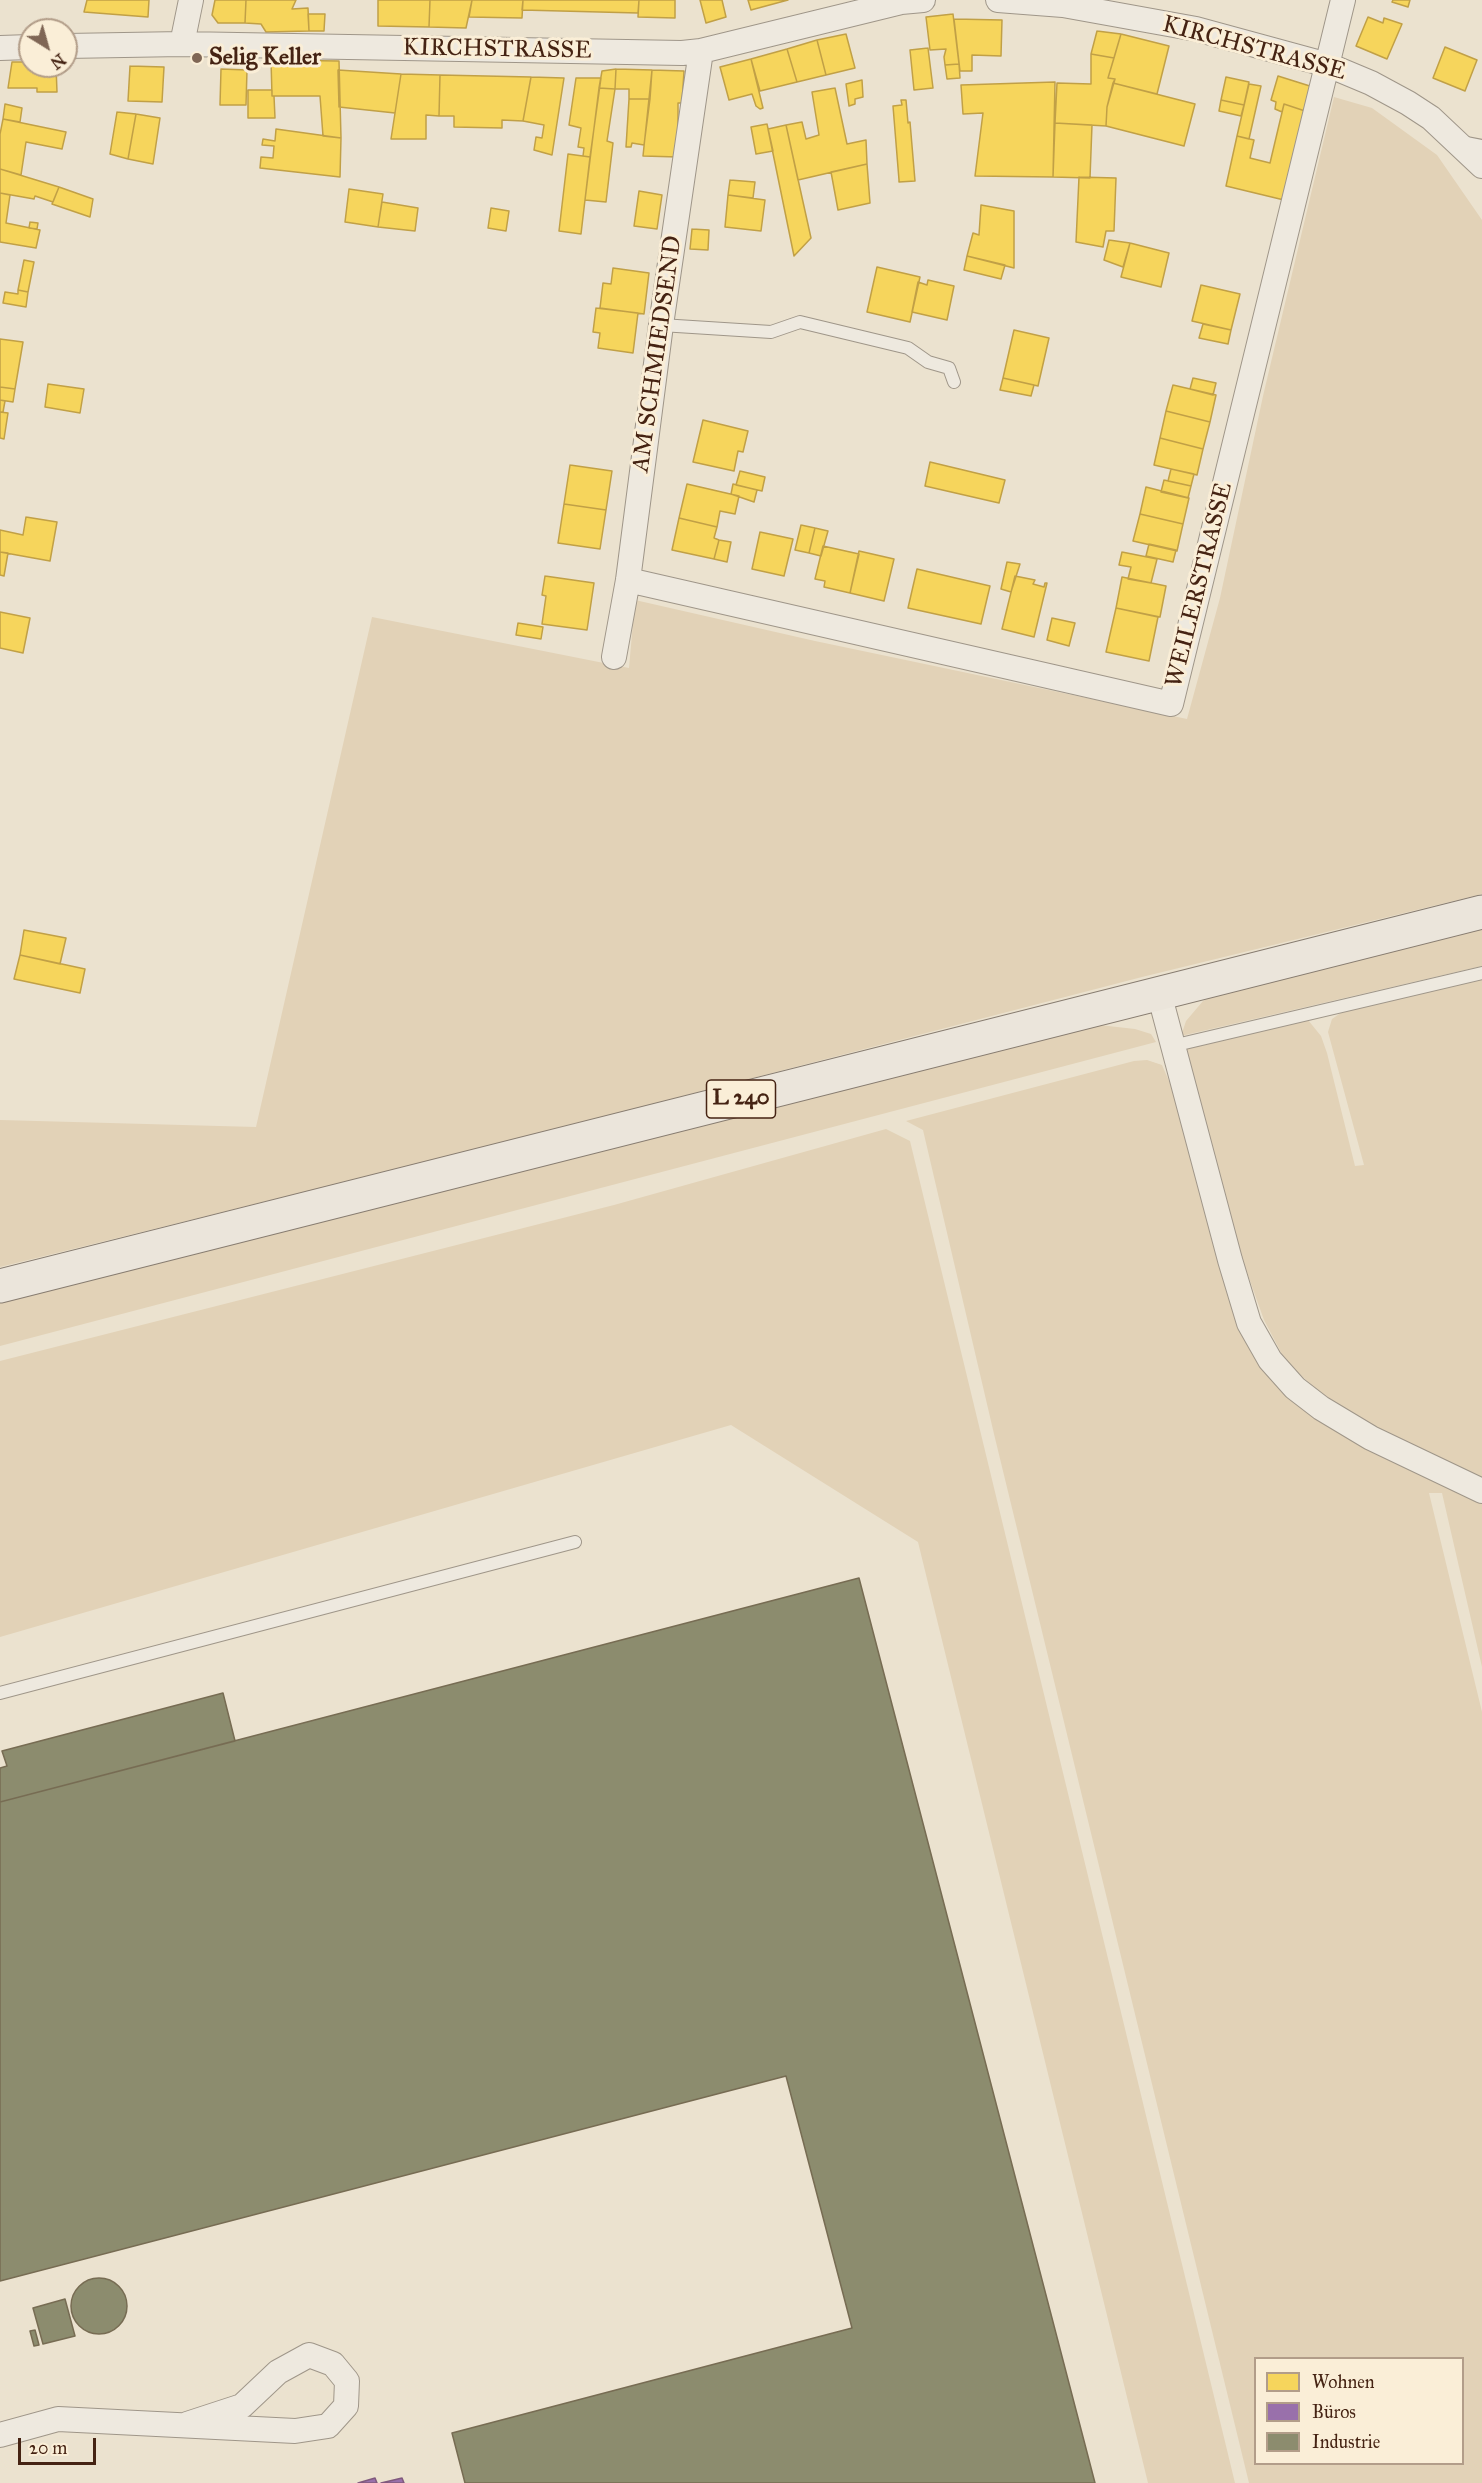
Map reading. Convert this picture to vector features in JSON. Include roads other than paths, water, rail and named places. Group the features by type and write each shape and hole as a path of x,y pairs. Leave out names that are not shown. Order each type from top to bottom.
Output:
{"main road":[{"name":"L 240","path":"0,1286 1482,912"}],"street":[{"path":"182,44 191,0"},
{"name":"KIRCHSTRASSE","path":"78,46 182,44 682,53 701,51 858,7 923,0"},
{"name":"KIRCHSTRASSE","path":"998,0 1063,5 1177,25 1328,65 1371,83 1431,118 1482,166"},
{"path":"1328,65 1343,0"},
{"path":"0,48 18,47"},
{"name":"AM SCHMIEDSEND","path":"614,657 628,580 661,325 701,51"},
{"name":"WEILERSTRASSE","path":"628,580 1171,704 1328,65"},
{"path":"1159,993 1249,1323 1270,1360 1294,1388 1321,1408 1371,1438 1482,1491"},
{"path":"0,2434 58,2419 295,2431 328,2426 346,2406 347,2381 333,2364 309,2355 278,2372 242,2406 187,2424"}],"lane":[{"path":"1457,141 1482,146"},
{"path":"661,325 771,332 800,322 908,348 928,362 949,368 954,382"},
{"path":"1172,1046 1482,973"},
{"path":"0,1693 575,1542"}],"place":[{"name":"Selig Keller","path":"197,58"}]}
